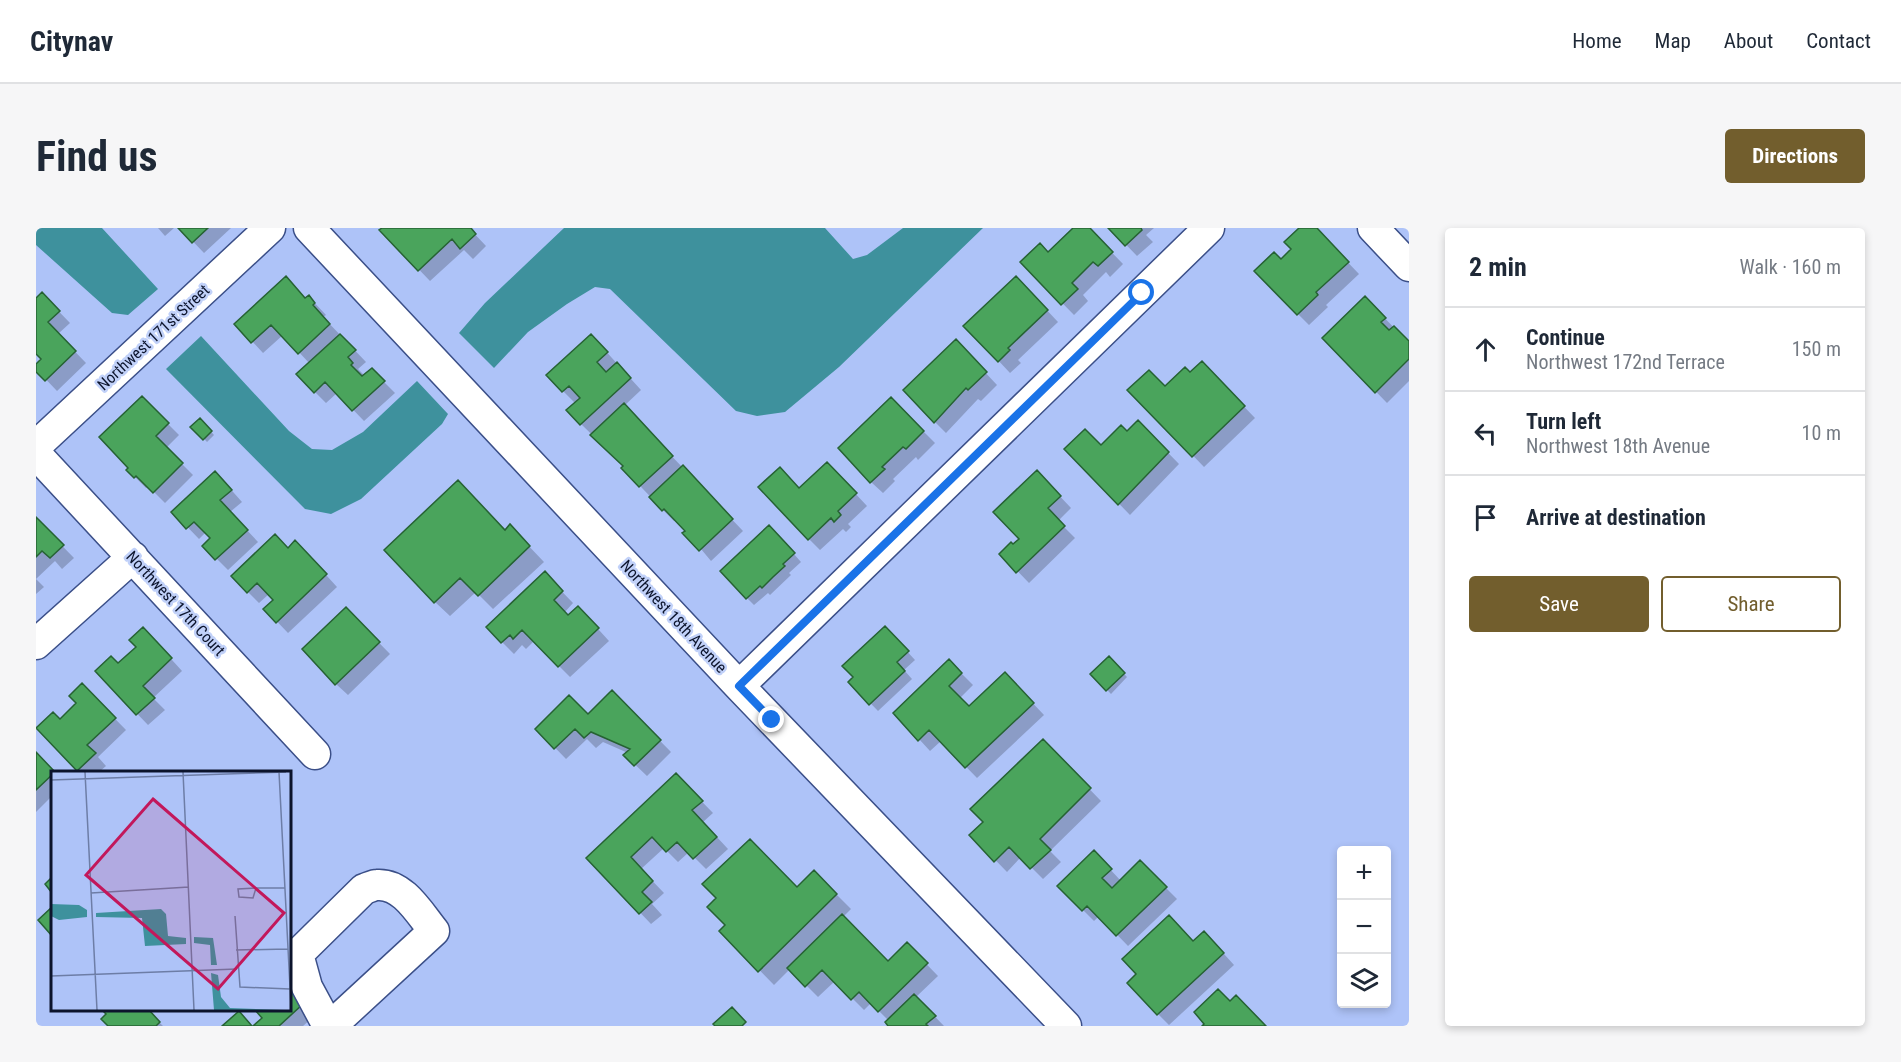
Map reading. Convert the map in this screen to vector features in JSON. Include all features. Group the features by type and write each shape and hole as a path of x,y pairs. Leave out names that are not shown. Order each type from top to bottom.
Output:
{"street":[{"name":"Northwest 171st Street","path":"36,446 270,228"},
{"name":"Northwest 18th Avenue","path":"309,228 739,686 1066,1026"},
{"path":"739,686 1209,228"},
{"path":"1373,228 1409,266"},
{"name":"Northwest 17th Court","path":"36,454 315,754"},
{"path":"36,644 133,557"},
{"path":"377,885 390,887 405,896 434,931 330,1026 307,987 298,954 364,889 377,885"}],"shaded area":[{"path":"36,228 102,228 158,289 128,315 112,313 36,245"},
{"path":"564,228 825,228 853,259 867,255 903,228 983,228 839,367 785,412 757,416 736,411 610,289 595,287 567,304 528,332 494,368 459,333 485,303"},
{"path":"201,336 289,431 312,449 332,450 363,432 417,381 448,414 442,424 361,499 331,514 305,509 166,369"}],"building":[{"path":"178,228 208,228 192,243"},
{"path":"382,228 471,228 476,234 460,249 452,239 418,271 379,230"},
{"path":"1073,228 1090,228 1113,252 1098,266 1093,262 1072,283 1078,289 1061,305 1020,262 1040,243 1048,252"},
{"path":"1108,228 1141,228 1142,230 1125,246"},
{"path":"1299,228 1317,228 1349,262 1316,292 1318,295 1297,315 1254,271 1274,252 1281,259 1291,249 1284,242"},
{"path":"286,276 305,298 309,295 315,303 313,305 330,324 298,354 271,325 251,343 234,324"},
{"path":"1016,276 1048,310 1008,348 1010,350 998,362 963,326"},
{"path":"42,292 60,311 48,322 76,351 45,381 36,372 36,364 41,359 36,354 36,298"},
{"path":"1365,296 1386,318 1381,322 1389,330 1394,326 1409,341 1409,359 1375,393 1322,338"},
{"path":"340,334 356,350 348,357 353,363 351,365 362,376 372,368 385,381 352,411 325,382 314,393 296,374"},
{"path":"591,334 608,352 597,362 606,372 617,362 631,378 580,425 566,410 580,398 569,386 562,392 546,375"},
{"path":"956,339 987,372 968,390 966,388 934,423 903,390"},
{"path":"1202,361 1245,406 1192,457 1127,390 1149,370 1165,386 1185,367 1190,372"},
{"path":"142,396 169,423 156,436 183,463 153,493 136,476 134,478 126,470 128,468 99,437"},
{"path":"891,397 924,431 906,449 903,447 882,467 885,469 870,483 838,448"},
{"path":"624,403 673,456 639,487 621,468 623,466 590,435"},
{"path":"200,418 212,431 203,440 190,427"},
{"path":"1138,420 1169,452 1118,505 1064,449 1085,429 1101,445 1121,425 1127,431"},
{"path":"827,462 857,493 838,511 841,515 834,522 831,518 808,540 758,487 780,467 799,488"},
{"path":"683,465 733,519 699,551 682,533 685,531 649,497"},
{"path":"1037,470 1061,496 1048,508 1065,526 1016,573 999,554 1011,542 1013,544 1019,539 993,512"},
{"path":"215,471 232,490 220,500 248,530 215,560 202,546 210,538 194,522 186,529 171,512"},
{"path":"458,480 505,530 510,524 530,546 478,596 460,578 434,603 384,550"},
{"path":"36,517 64,545 50,558 42,551 36,557"},
{"path":"769,525 795,553 762,588 760,586 746,599 720,571"},
{"path":"275,534 288,548 295,540 327,574 276,623 263,609 273,600 257,583 247,593 231,576"},
{"path":"545,571 563,591 554,600 568,615 578,606 599,628 558,667 522,630 513,639 510,635 501,643 486,627"},
{"path":"346,607 380,642 335,685 302,649"},
{"path":"885,626 909,651 897,662 905,671 869,705 848,682 853,677 842,666"},
{"path":"143,627 172,658 143,686 155,698 136,715 95,671 111,656 118,663 136,647 129,640"},
{"path":"1109,656 1125,673 1106,691 1090,674"},
{"path":"949,659 962,673 949,686 969,706 1005,672 1034,703 965,768 929,730 918,741 893,713"},
{"path":"82,683 116,718 87,745 96,753 77,771 36,728 53,712 60,719 76,703 69,696"},
{"path":"612,690 661,740 634,766 623,755 630,749 591,732 584,738 575,729 554,749 535,729 569,695 588,714"},
{"path":"1043,739 1091,788 1040,839 1051,850 1030,869 1009,847 994,862 969,835 983,822 970,809"},
{"path":"36,752 54,771 51,771 51,776 36,790"},
{"path":"676,773 703,801 692,810 717,837 693,859 677,842 666,852 652,837 631,857 653,881 642,892 652,902 639,914 586,858"},
{"path":"750,839 797,887 814,870 837,894 758,972 719,931 725,925 707,907 716,898 702,884"},
{"path":"1094,850 1112,869 1102,878 1112,888 1140,860 1167,887 1116,936 1087,906 1082,911 1057,886"},
{"path":"51,878 51,892 45,884"},
{"path":"51,908 51,935 38,920"},
{"path":"842,914 888,961 907,942 928,963 878,1012 859,992 851,1000 822,970 805,987 787,968"},
{"path":"1169,915 1193,941 1204,931 1224,953 1157,1015 1127,983 1136,974 1122,959"},
{"path":"1218,989 1230,1001 1236,995 1266,1026 1202,1026 1204,1024 1194,1012"},
{"path":"291,991 303,1004 279,1026 253,1026 262,1018 256,1011 291,1011"},
{"path":"914,994 936,1016 926,1024 928,1026 888,1026 885,1022"},
{"path":"732,1007 746,1022 742,1026 715,1026 713,1024"},
{"path":"103,1011 150,1011 160,1022 156,1026 108,1026 101,1019 106,1014"},
{"path":"239,1011 252,1026 222,1026"}],"route":[{"path":"772,720 739,686 1142,293"}]}
